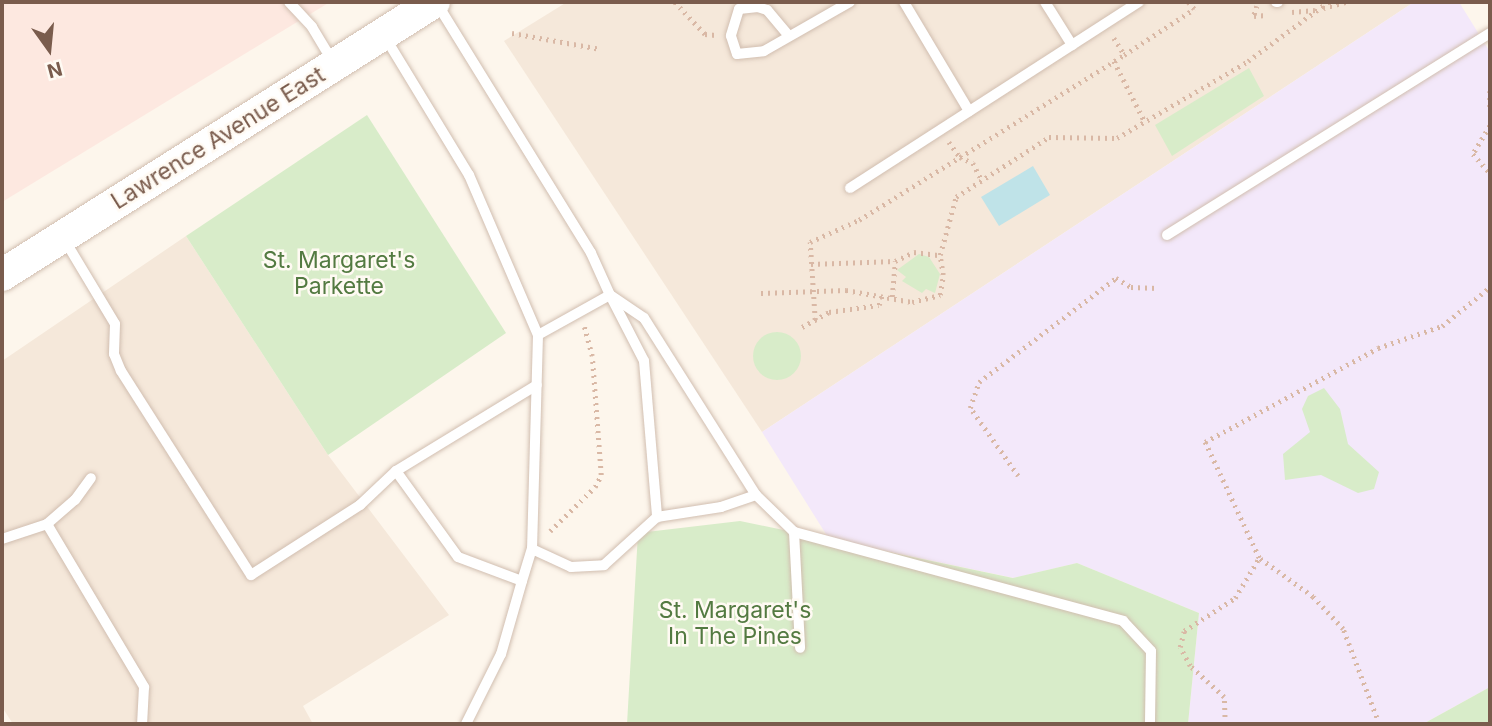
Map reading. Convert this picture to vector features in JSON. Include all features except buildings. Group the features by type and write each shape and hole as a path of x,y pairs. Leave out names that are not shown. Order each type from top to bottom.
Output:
{"main road":[{"name":"Lawrence Avenue East","path":"2,275 435,2"}],"lane":[{"path":"289,2 312,27 335,64"},
{"path":"435,2 590,253 644,361 657,517"},
{"path":"789,36 767,10 758,7 739,9 731,36 737,54 764,51 850,2"},
{"path":"904,2 969,111"},
{"path":"1045,2 1072,45"},
{"path":"850,188 1139,2"},
{"path":"1167,235 1490,33"},
{"path":"383,34 469,175 538,335 532,549 501,654 466,724"},
{"path":"62,237 115,324 114,354 121,371 251,575 359,505 396,471 537,385"},
{"path":"538,335 610,295"},
{"path":"610,295 644,318 756,495 794,532 1123,621 1151,651 1150,724"},
{"path":"396,471 458,557 522,581"},
{"path":"2,538 47,524 75,500 91,478"},
{"path":"532,549 572,567 604,565 657,517 720,507 756,495"},
{"path":"47,524 144,687 142,724"},
{"path":"794,532 800,648"}],"path":[{"path":"675,2 705,34 731,36"},
{"path":"815,320 810,242 859,220 1114,61 1194,9 1188,2"},
{"path":"761,293 812,289 882,295 912,302 940,295 943,275 940,255 956,197 1049,137 1117,138 1248,61 1328,2"},
{"path":"512,33 601,49"},
{"path":"1114,61 1145,122"},
{"path":"1490,91 1490,111"},
{"path":"1490,125 1473,154 1490,173"},
{"path":"941,130 960,157 973,163 982,181"},
{"path":"811,264 895,261 914,252 940,255"},
{"path":"892,298 895,261"},
{"path":"1018,476 970,408 979,382 1116,278 1131,287 1158,288"},
{"path":"1379,724 1343,629 1313,597 1259,558 1205,442 1378,348 1442,326 1490,287"},
{"path":"802,327 829,312 879,305 882,295"},
{"path":"532,549 595,487 601,475 592,356 579,310"},
{"path":"1225,724 1224,697 1190,666 1180,647 1184,631 1236,598 1259,558"}],"shaded area":[{"path":"2,2 330,2 2,202"},
{"path":"567,2 1414,2 762,432 504,41"},
{"path":"1414,2 1459,2 1490,52 1490,687 1423,724 1188,724 1199,613 1077,563 1014,578 829,539 762,432"},
{"path":"186,236 328,455 449,615 303,706 313,724 13,724 2,707 2,361"}],"green space":[{"path":"1249,68 1264,96 1172,156 1155,125"},
{"name":"St. Margaret's Parkette","path":"367,115 506,333 328,455 186,236"},
{"path":"919,254 929,257 940,274 935,293 926,289 922,293 902,281 906,277 897,270"},
{"path":"777,332 794,339 801,356 794,373 777,380 760,373 753,356 760,339"},
{"path":"1324,388 1340,409 1348,444 1379,472 1374,489 1358,493 1321,475 1285,480 1283,454 1310,432 1302,409 1308,396"},
{"name":"St. Margaret's In The Pines","path":"740,521 1013,578 1077,563 1199,613 1188,724 627,724 638,533"},
{"path":"1490,687 1490,724 1423,724"}],"water":[{"path":"1033,166 1050,195 999,226 981,197"}]}
